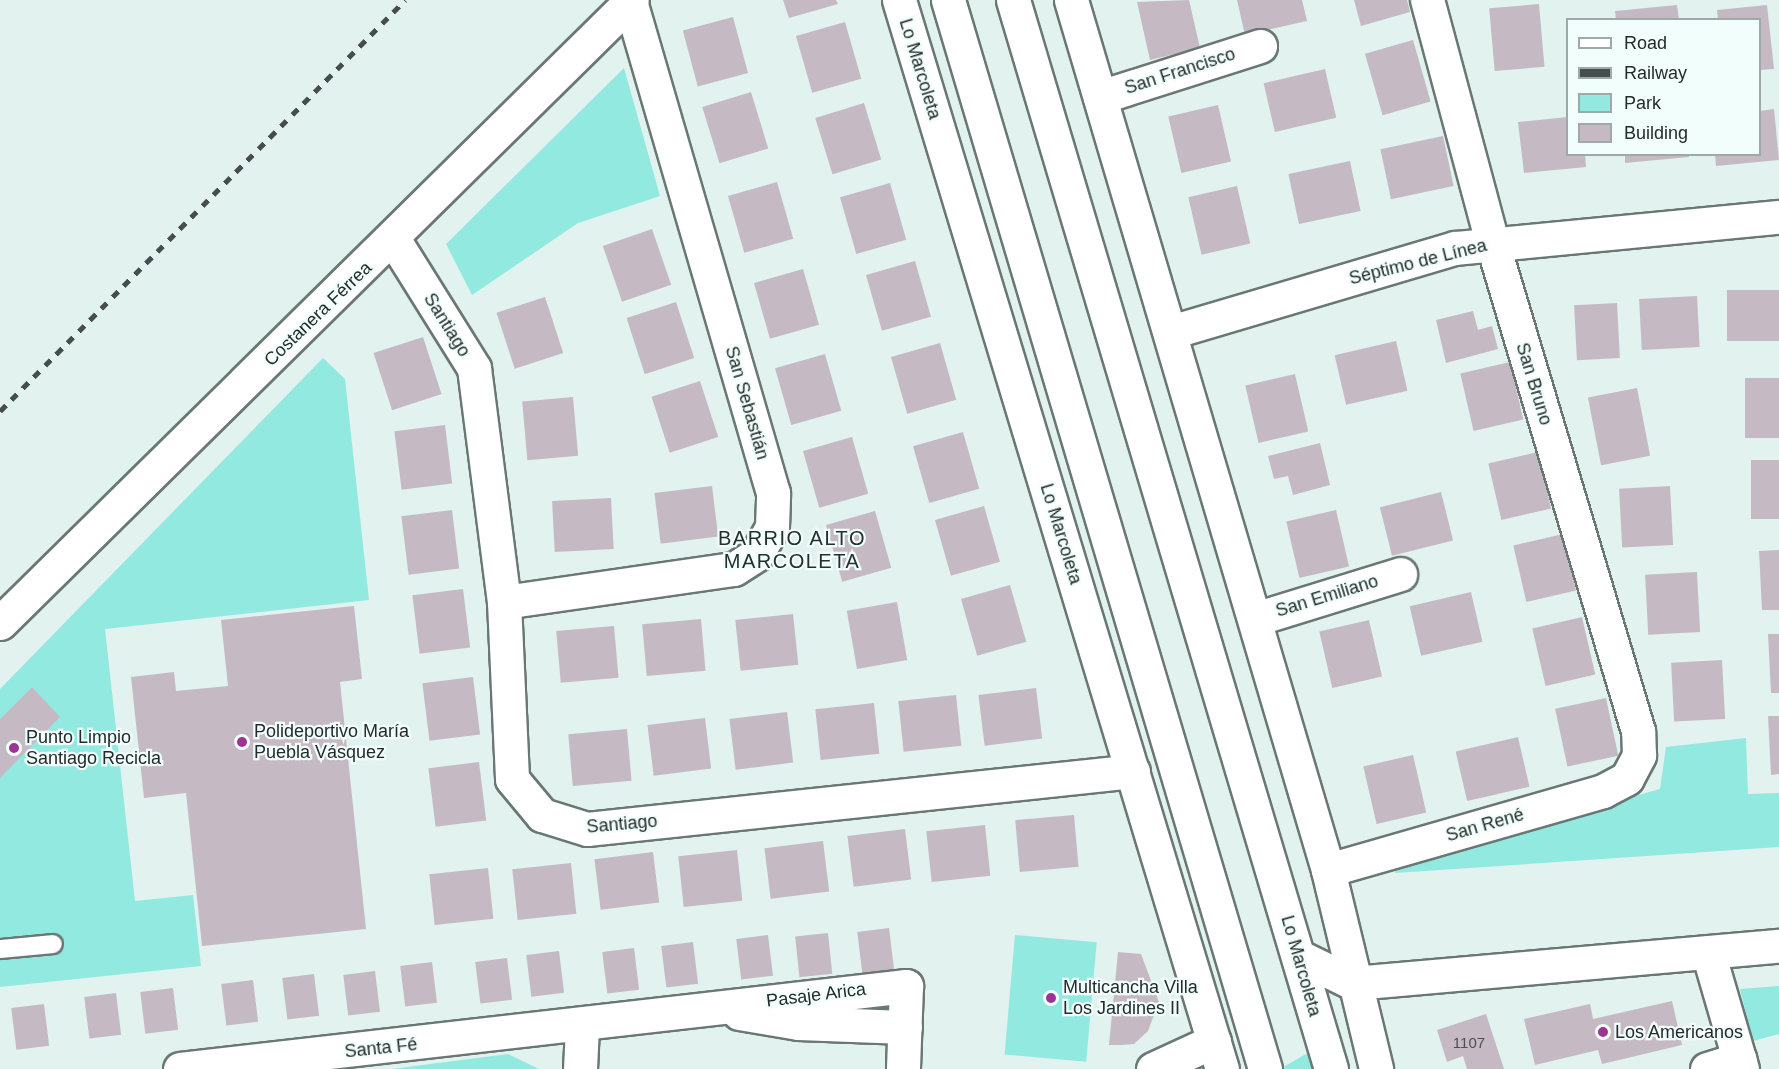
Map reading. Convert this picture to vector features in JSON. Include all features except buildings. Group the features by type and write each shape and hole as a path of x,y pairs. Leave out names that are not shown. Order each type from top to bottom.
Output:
{"street":[{"name":"Lo Marcoleta","path":"899,0 1218,1055"},
{"path":"948,0 1265,1069"},
{"name":"Lo Marcoleta","path":"1013,0 1331,1069"},
{"path":"1071,0 1171,332 1328,870 1353,983 1376,1069"},
{"name":"San Bruno","path":"1427,0 1492,242 1638,731 1635,766"},
{"name":"Costanera Férrea","path":"0,623 394,240 631,1"},
{"name":"San Sebastián","path":"504,602 734,569 757,554 772,527 773,493 631,1"},
{"name":"San Francisco","path":"1100,97 1260,46"},
{"name":"Séptimo de Línea","path":"1171,332 1455,248 1492,242 1779,218"},
{"name":"Santiago","path":"394,240 474,368 504,602 512,779 542,815 572,827 1133,771"},
{"name":"San Emiliano","path":"1255,619 1400,574"},
{"name":"San René","path":"1328,870 1603,791 1635,766"},
{"path":"1298,956 1353,983 1779,946"},
{"path":"1707,1069 1741,1064 1708,952"},
{"name":"Pasaje Arica","path":"582,1027 726,1010 808,993 906,986 905,1027 798,1023 726,1010"},
{"path":"580,1069 582,1027"},
{"name":"Santa Fé","path":"180,1069 256,1065 582,1027"},
{"path":"903,1069 905,1027"},
{"path":"1153,1069 1218,1055"}],"lane":[{"path":"0,949 53,944"}],"green space":[{"path":"624,68 660,196 578,223 472,295 446,244"},
{"path":"323,358 345,379 369,600 105,629 135,901 193,895 201,966 0,987 0,689"},
{"path":"1746,738 1748,794 1779,793 1779,847 1395,873 1397,863 1660,789 1666,747"},
{"name":"Multicancha Villa Los Jardines II","path":"1015,935 1097,942 1086,1062 1005,1055"},
{"path":"1779,986 1779,1034 1753,1041 1740,989"},
{"path":"1313,1050 1319,1069 1280,1069"},
{"path":"508,1054 539,1069 392,1069"}],"railway":[{"path":"0,411 405,0"}],"place":[{"name":"Polideportivo María Puebla Vásquez","path":"242,742"},
{"name":"Punto Limpio Santiago Recicla","path":"14,748"},
{"name":"Multicancha Villa Los Jardines II","path":"1051,998"},
{"name":"Los Americanos","path":"1603,1032"}],"district":[{"name":"BARRIO ALTO MARCOLETA","path":"792,550"}]}
